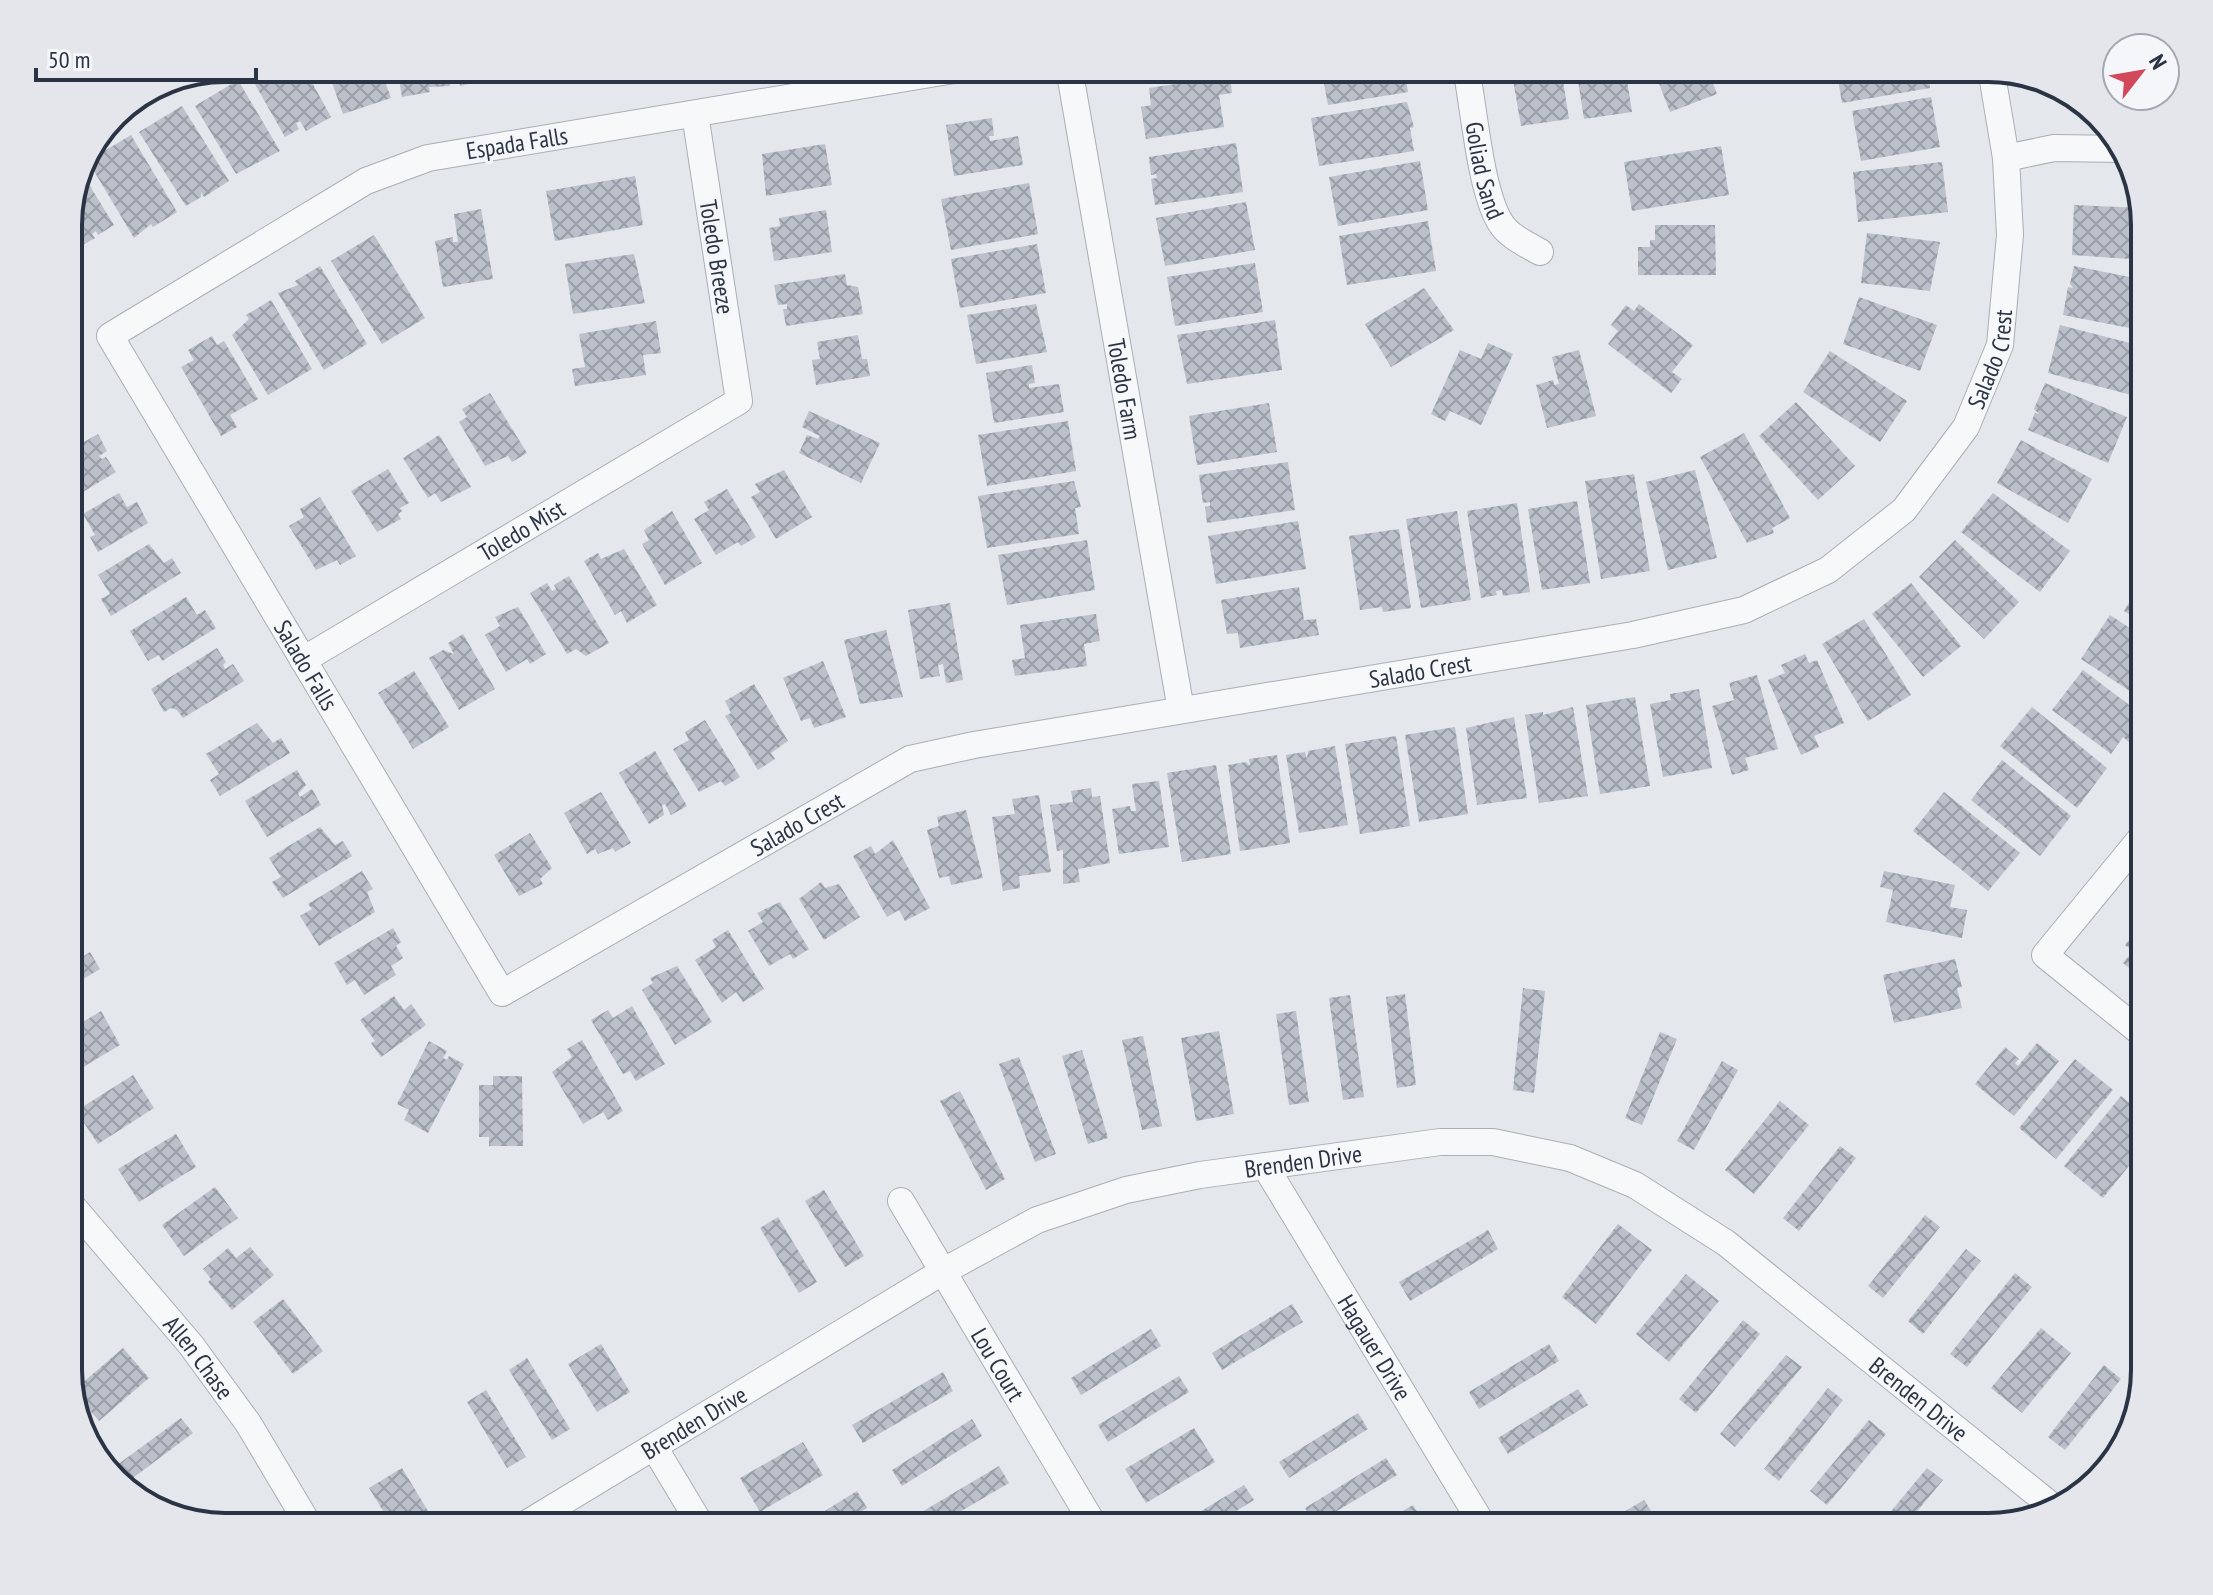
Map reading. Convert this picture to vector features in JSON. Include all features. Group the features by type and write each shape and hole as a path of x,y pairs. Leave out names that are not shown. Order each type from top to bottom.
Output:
{"street":[{"name":"Espada Falls","path":"110,336 366,181 428,158 884,82"},
{"name":"Toledo Farm","path":"1071,82 1181,710"},
{"name":"Goliad Sand","path":"1469,82 1489,196 1500,223 1516,239 1540,252"},
{"name":"Salado Crest","path":"502,993 910,759 974,745 1633,635 1744,610 1828,570 1904,510 1966,427 2000,345 2010,235 2006,158 1993,82"},
{"name":"Toledo Breeze","path":"695,114 739,401"},
{"path":"2006,158 2054,148 2108,149"},
{"name":"Salado Falls","path":"110,336 502,993"},
{"name":"Toledo Mist","path":"303,660 739,401"},
{"path":"2131,850 2045,955 2131,1025"},
{"name":"Brenden Drive","path":"544,1513 942,1272 1037,1220 1126,1190 1265,1166 1440,1142 1493,1142 1570,1158 1635,1185 1726,1243 2045,1500"},
{"name":"Hagauer Drive","path":"1265,1166 1476,1513"},
{"name":"Lou Court","path":"901,1201 1087,1513"},
{"name":"Allen Chase","path":"82,1217 191,1345 240,1412 301,1513"},
{"path":"654,1447 694,1513"}],"building":[{"path":"239,82 280,151 236,174 195,106"},
{"path":"254,82 312,82 331,117 306,131 300,121 296,123 299,129 285,137"},
{"path":"332,82 385,82 391,98 343,114"},
{"path":"399,82 450,82 450,86 429,87 430,92 402,97"},
{"path":"1190,82 1231,82 1232,93 1219,95 1224,127 1146,139 1141,107 1151,105 1149,88"},
{"path":"1324,82 1406,82 1408,92 1328,105"},
{"path":"1513,82 1563,82 1569,119 1521,126"},
{"path":"1578,82 1627,82 1632,112 1584,119"},
{"path":"1658,82 1712,82 1717,94 1670,112"},
{"path":"1838,82 1929,82 1930,88 1842,103"},
{"path":"1931,97 1940,147 1861,161 1852,111"},
{"path":"1407,102 1414,127 1410,128 1414,151 1319,166 1311,118"},
{"path":"182,106 229,181 204,197 201,192 201,197 186,206 139,132"},
{"path":"992,118 994,136 989,136 990,141 1018,136 1023,165 954,176 946,125"},
{"path":"131,135 177,212 153,227 151,224 134,238 93,170 102,153"},
{"path":"1236,143 1243,192 1155,205 1151,179 1157,178 1156,174 1151,175 1149,157"},
{"path":"825,144 832,185 766,196 762,154"},
{"path":"1721,146 1729,195 1632,211 1624,162"},
{"path":"1420,161 1428,210 1338,226 1329,177"},
{"path":"1942,162 1948,212 1858,222 1853,172"},
{"path":"635,176 643,225 555,241 546,191"},
{"path":"1029,183 1038,234 951,250 941,199"},
{"path":"88,184 114,225 98,235 96,231 92,234 95,238 82,246 83,206"},
{"path":"1246,202 1255,250 1165,266 1156,218"},
{"path":"2074,205 2130,208 2131,259 2072,255"},
{"path":"481,209 493,279 443,287 435,241 453,237 453,242 458,242 454,214"},
{"path":"826,210 832,252 774,261 769,228 780,226 779,218"},
{"path":"1428,221 1436,271 1347,285 1339,236"},
{"path":"1655,225 1715,225 1716,275 1638,275 1638,247 1650,247 1650,240 1655,240"},
{"path":"1867,233 1940,242 1930,291 1861,283"},
{"path":"374,235 425,318 382,344 331,261"},
{"path":"1037,244 1046,293 960,308 951,259"},
{"path":"634,254 645,303 573,314 565,264"},
{"path":"1255,263 1263,312 1175,326 1167,277"},
{"path":"320,266 367,344 324,370 278,293 298,285 295,281"},
{"path":"2074,266 2131,277 2131,328 2063,315 2068,287 2073,288 2070,284"},
{"path":"845,274 847,285 858,287 863,314 786,326 783,309 787,309 787,304 778,305 774,285"},
{"path":"1424,288 1454,330 1391,367 1365,324"},
{"path":"1859,297 1937,325 1920,371 1843,344"},
{"path":"271,300 312,369 268,395 232,335 249,319 246,315"},
{"path":"1036,304 1047,352 976,364 967,315"},
{"path":"1639,304 1693,345 1672,372 1682,379 1671,393 1608,344 1618,331 1611,325 1626,305 1634,311"},
{"path":"1275,320 1282,370 1187,384 1177,335"},
{"path":"656,321 661,353 643,355 646,375 575,386 572,369 585,367 579,334"},
{"path":"2060,325 2131,343 2131,395 2048,373"},
{"path":"858,335 862,359 867,359 870,376 816,385 812,360 820,359 817,342"},
{"path":"212,336 217,345 224,341 258,399 230,415 237,427 221,436 181,367 194,360 188,350"},
{"path":"1488,343 1513,354 1481,425 1450,411 1445,421 1431,414 1460,350 1481,359"},
{"path":"1579,350 1596,416 1547,428 1536,385 1553,380 1554,385 1559,384 1552,357"},
{"path":"1830,351 1907,401 1880,442 1803,392"},
{"path":"1032,365 1035,383 1029,384 1029,388 1059,384 1064,412 994,423 986,373"},
{"path":"2045,383 2127,417 2108,463 2028,430 2035,413 2039,414 2034,409"},
{"path":"490,393 527,453 512,462 508,456 485,466 459,422 467,417 462,409"},
{"path":"1796,402 1855,466 1818,500 1759,436"},
{"path":"1269,403 1277,452 1197,465 1189,416"},
{"path":"809,411 880,443 861,483 799,453 807,435 818,439 820,436 802,427"},
{"path":"1068,421 1076,471 987,486 978,435"},
{"path":"1744,433 1790,518 1772,528 1774,533 1747,543 1700,457"},
{"path":"98,434 107,451 99,456 102,459 106,457 116,472 82,493 82,443"},
{"path":"439,435 471,487 441,502 435,493 428,498 403,458"},
{"path":"2021,440 2092,479 2068,523 1997,483"},
{"path":"1288,462 1295,510 1207,523 1205,507 1210,506 1210,502 1203,503 1199,475"},
{"path":"388,469 409,503 400,508 402,511 398,514 401,519 377,532 351,491"},
{"path":"784,470 812,517 776,539 751,497 760,492 755,484"},
{"path":"1695,470 1717,558 1668,570 1646,482"},
{"path":"1634,474 1650,571 1601,579 1585,481"},
{"path":"1074,481 1081,507 1075,508 1079,534 987,548 978,496"},
{"path":"727,489 756,537 741,546 738,542 716,555 694,519 709,510 704,502"},
{"path":"119,493 127,507 137,502 148,523 98,552 90,537 95,535 83,514"},
{"path":"1993,493 2070,551 2040,592 1961,532"},
{"path":"320,497 356,556 340,565 337,560 316,570 289,526 304,517 300,509"},
{"path":"1577,501 1590,583 1542,590 1528,509"},
{"path":"1517,503 1530,592 1503,596 1502,590 1496,591 1497,595 1481,598 1467,511"},
{"path":"672,511 702,563 665,585 642,544 649,540 644,530"},
{"path":"1457,511 1471,600 1421,608 1406,519"},
{"path":"1298,521 1306,569 1216,584 1208,536"},
{"path":"1399,529 1411,608 1383,612 1382,607 1360,610 1349,536"},
{"path":"1087,540 1095,590 1007,605 998,555"},
{"path":"1955,540 2019,602 1984,639 1919,577"},
{"path":"149,544 164,563 172,558 181,573 111,616 101,599 110,594 98,575"},
{"path":"624,549 657,605 627,623 621,611 615,615 584,561 598,553 601,559"},
{"path":"569,576 609,643 586,656 576,649 567,654 530,593 547,583 552,591 556,589 554,585"},
{"path":"1911,583 1961,646 1923,677 1872,614"},
{"path":"1299,587 1304,620 1316,619 1319,635 1240,648 1238,633 1227,634 1221,600"},
{"path":"186,597 197,615 205,610 216,628 162,661 159,655 148,661 130,631"},
{"path":"2131,599 2131,615 2124,611"},
{"path":"950,603 963,680 946,683 943,664 938,665 940,676 920,679 908,610"},
{"path":"518,607 546,654 530,664 527,659 506,672 485,635 500,626 495,617"},
{"path":"1096,614 1100,641 1084,644 1087,666 1015,676 1012,660 1025,658 1020,625"},
{"path":"2110,615 2131,629 2131,692 2081,659"},
{"path":"1864,619 1911,695 1868,721 1822,644"},
{"path":"886,630 903,697 860,704 844,640"},
{"path":"463,634 495,689 459,710 429,658 443,650 454,654 448,643"},
{"path":"217,648 226,662 223,665 225,669 233,664 244,681 183,718 171,708 164,712 151,689"},
{"path":"1805,654 1809,663 1817,660 1844,723 1814,736 1819,747 1801,755 1768,680 1785,673 1781,665"},
{"path":"823,661 846,717 814,728 810,718 801,721 783,678"},
{"path":"2083,670 2131,706 2131,739 2129,742 2123,737 2111,754 2052,710"},
{"path":"414,671 449,727 413,749 378,693"},
{"path":"1757,675 1778,749 1745,758 1749,770 1732,775 1712,706 1734,700 1729,683"},
{"path":"754,684 788,741 771,753 775,759 758,770 725,716 731,713 725,701"},
{"path":"1699,689 1712,768 1663,777 1650,704 1671,700 1670,694"},
{"path":"1635,697 1650,786 1600,794 1586,705"},
{"path":"1573,707 1588,796 1539,803 1525,715 1543,712 1543,715"},
{"path":"2032,707 2107,768 2077,808 2000,746"},
{"path":"1514,717 1527,798 1477,805 1466,728"},
{"path":"705,720 740,777 725,786 721,781 699,792 673,749 689,740 685,732"},
{"path":"257,723 273,743 281,738 290,753 220,796 210,780 219,774 206,754"},
{"path":"1455,727 1468,814 1419,822 1405,735"},
{"path":"1396,736 1410,826 1360,834 1345,744"},
{"path":"1335,746 1348,825 1299,833 1286,755 1305,752 1307,759 1308,751"},
{"path":"655,751 687,806 671,815 665,804 662,805 664,815 649,824 619,773"},
{"path":"1277,755 1290,843 1240,851 1228,765 1246,762 1250,766 1249,759"},
{"path":"2002,760 2071,816 2040,856 1971,800"},
{"path":"1216,765 1231,854 1182,862 1167,773"},
{"path":"297,770 306,785 298,794 300,797 312,789 321,805 267,837 245,801"},
{"path":"1159,781 1169,847 1119,854 1112,809 1130,806 1131,811 1136,811 1132,784"},
{"path":"1091,788 1092,797 1100,796 1110,863 1078,869 1080,882 1063,884 1063,850 1057,851 1050,805 1073,802 1071,791"},
{"path":"601,792 631,843 615,852 613,848 598,854 595,849 587,854 564,813"},
{"path":"1944,792 2020,853 1988,891 1913,831"},
{"path":"1039,795 1051,872 1019,876 1020,888 1003,891 992,817 1015,814 1012,799"},
{"path":"966,810 983,878 951,885 949,876 939,878 927,830 939,826 937,817"},
{"path":"320,827 335,845 343,841 352,856 283,898 272,882 281,877 269,858"},
{"path":"530,833 552,868 540,879 543,884 519,896 494,855"},
{"path":"893,840 930,908 905,921 899,910 887,917 853,856 871,846 875,854"},
{"path":"362,871 373,889 367,892 375,912 319,946 300,916 312,909 308,904"},
{"path":"1884,871 1955,885 1950,907 1967,910 1962,938 1886,922 1893,890 1880,887"},
{"path":"821,882 825,888 839,884 860,917 824,940 799,899"},
{"path":"780,902 809,949 793,959 790,954 769,966 748,931 763,922 757,913"},
{"path":"393,928 401,942 396,946 403,958 391,966 396,975 364,995 355,980 347,985 334,963"},
{"path":"728,930 764,989 743,1002 736,992 722,1003 695,960 716,947 712,940"},
{"path":"90,952 100,969 82,980 82,957"},
{"path":"2131,953 2131,970 2123,963"},
{"path":"1955,959 1962,987 1957,988 1962,1008 1894,1023 1883,975"},
{"path":"677,966 712,1022 675,1045 642,990 653,983 650,978"},
{"path":"1523,988 1545,991 1534,1093 1513,1090"},
{"path":"1405,994 1416,1085 1397,1088 1386,997"},
{"path":"1350,995 1364,1097 1343,1100 1329,998"},
{"path":"394,996 404,1010 411,1004 426,1025 381,1057 371,1043 375,1041 360,1020"},
{"path":"632,1006 665,1064 636,1081 630,1071 623,1074 591,1020 608,1010 613,1018"},
{"path":"101,1011 120,1045 82,1068 82,1023"},
{"path":"1296,1011 1309,1102 1289,1105 1276,1014"},
{"path":"1219,1031 1234,1114 1196,1121 1181,1038"},
{"path":"1660,1032 1677,1039 1642,1125 1625,1118"},
{"path":"1143,1036 1162,1126 1142,1130 1122,1040"},
{"path":"582,1040 623,1111 608,1120 603,1112 583,1124 552,1072 572,1057 567,1049"},
{"path":"429,1041 447,1051 443,1058 447,1060 449,1056 464,1064 428,1133 404,1120 409,1110 397,1104"},
{"path":"2037,1043 2059,1061 2014,1116 1975,1084 2005,1047 2019,1059 2015,1063 2018,1066"},
{"path":"1082,1050 1108,1138 1088,1144 1062,1056"},
{"path":"1019,1057 1056,1154 1035,1162 999,1064"},
{"path":"2075,1059 2113,1090 2056,1159 2019,1128"},
{"path":"1722,1061 1738,1070 1694,1150 1677,1141"},
{"path":"133,1075 154,1108 98,1144 82,1120 82,1107"},
{"path":"493,1076 522,1076 523,1146 489,1146 489,1137 479,1137 479,1085 493,1085"},
{"path":"960,1091 1005,1179 986,1190 940,1101"},
{"path":"2121,1096 2131,1104 2131,1163 2103,1198 2064,1166"},
{"path":"1780,1101 1809,1125 1754,1194 1725,1170"},
{"path":"176,1134 196,1167 139,1202 118,1169"},
{"path":"1840,1146 1856,1158 1799,1231 1783,1218"},
{"path":"215,1187 238,1218 184,1256 162,1225"},
{"path":"824,1190 864,1256 845,1267 805,1201"},
{"path":"1925,1215 1940,1227 1883,1298 1868,1286"},
{"path":"778,1217 817,1282 799,1293 760,1228"},
{"path":"1618,1224 1652,1250 1596,1324 1562,1297"},
{"path":"1488,1230 1498,1249 1410,1301 1399,1282"},
{"path":"250,1247 274,1275 232,1310 208,1282 211,1279 203,1269 228,1248 236,1258"},
{"path":"1966,1249 1981,1261 1923,1334 1908,1321"},
{"path":"2015,1273 2032,1287 1967,1367 1950,1354"},
{"path":"1686,1274 1719,1301 1669,1362 1636,1334"},
{"path":"283,1299 323,1351 293,1374 253,1322"},
{"path":"1292,1304 1303,1322 1222,1370 1212,1353"},
{"path":"1743,1320 1760,1334 1696,1413 1679,1399"},
{"path":"2041,1328 2071,1353 2022,1413 1991,1388"},
{"path":"1151,1329 1161,1346 1081,1395 1071,1378"},
{"path":"601,1344 630,1392 597,1412 568,1364"},
{"path":"1549,1344 1559,1361 1479,1409 1469,1392"},
{"path":"123,1348 149,1378 99,1421 87,1407 83,1383"},
{"path":"1786,1355 1802,1367 1735,1447 1720,1434"},
{"path":"527,1358 570,1429 552,1440 509,1370"},
{"path":"2104,1365 2121,1379 2065,1450 2048,1437"},
{"path":"943,1372 953,1391 863,1443 852,1425"},
{"path":"1179,1376 1189,1392 1108,1442 1098,1425"},
{"path":"1828,1388 1843,1400 1779,1481 1764,1469"},
{"path":"1578,1389 1588,1405 1508,1454 1498,1438"},
{"path":"486,1390 526,1457 507,1468 467,1402"},
{"path":"1358,1413 1368,1429 1289,1478 1279,1462"},
{"path":"181,1418 193,1433 132,1478 118,1464"},
{"path":"972,1419 982,1436 902,1486 892,1470"},
{"path":"1869,1420 1886,1434 1827,1505 1810,1491"},
{"path":"1194,1428 1215,1462 1146,1503 1125,1469"},
{"path":"2112,1441 2101,1457 2091,1466"},
{"path":"803,1442 823,1475 760,1512 740,1478"},
{"path":"1386,1458 1397,1475 1333,1513 1308,1513 1305,1508"},
{"path":"999,1466 1009,1483 958,1513 920,1513"},
{"path":"402,1468 429,1513 384,1513 369,1488"},
{"path":"1927,1468 1943,1480 1916,1513 1890,1513"},
{"path":"1244,1485 1254,1500 1233,1513 1198,1513"},
{"path":"857,1491 867,1508 859,1513 822,1513"},
{"path":"1644,1500 1652,1513 1622,1513"},
{"path":"1413,1505 1418,1513 1399,1513"}]}
